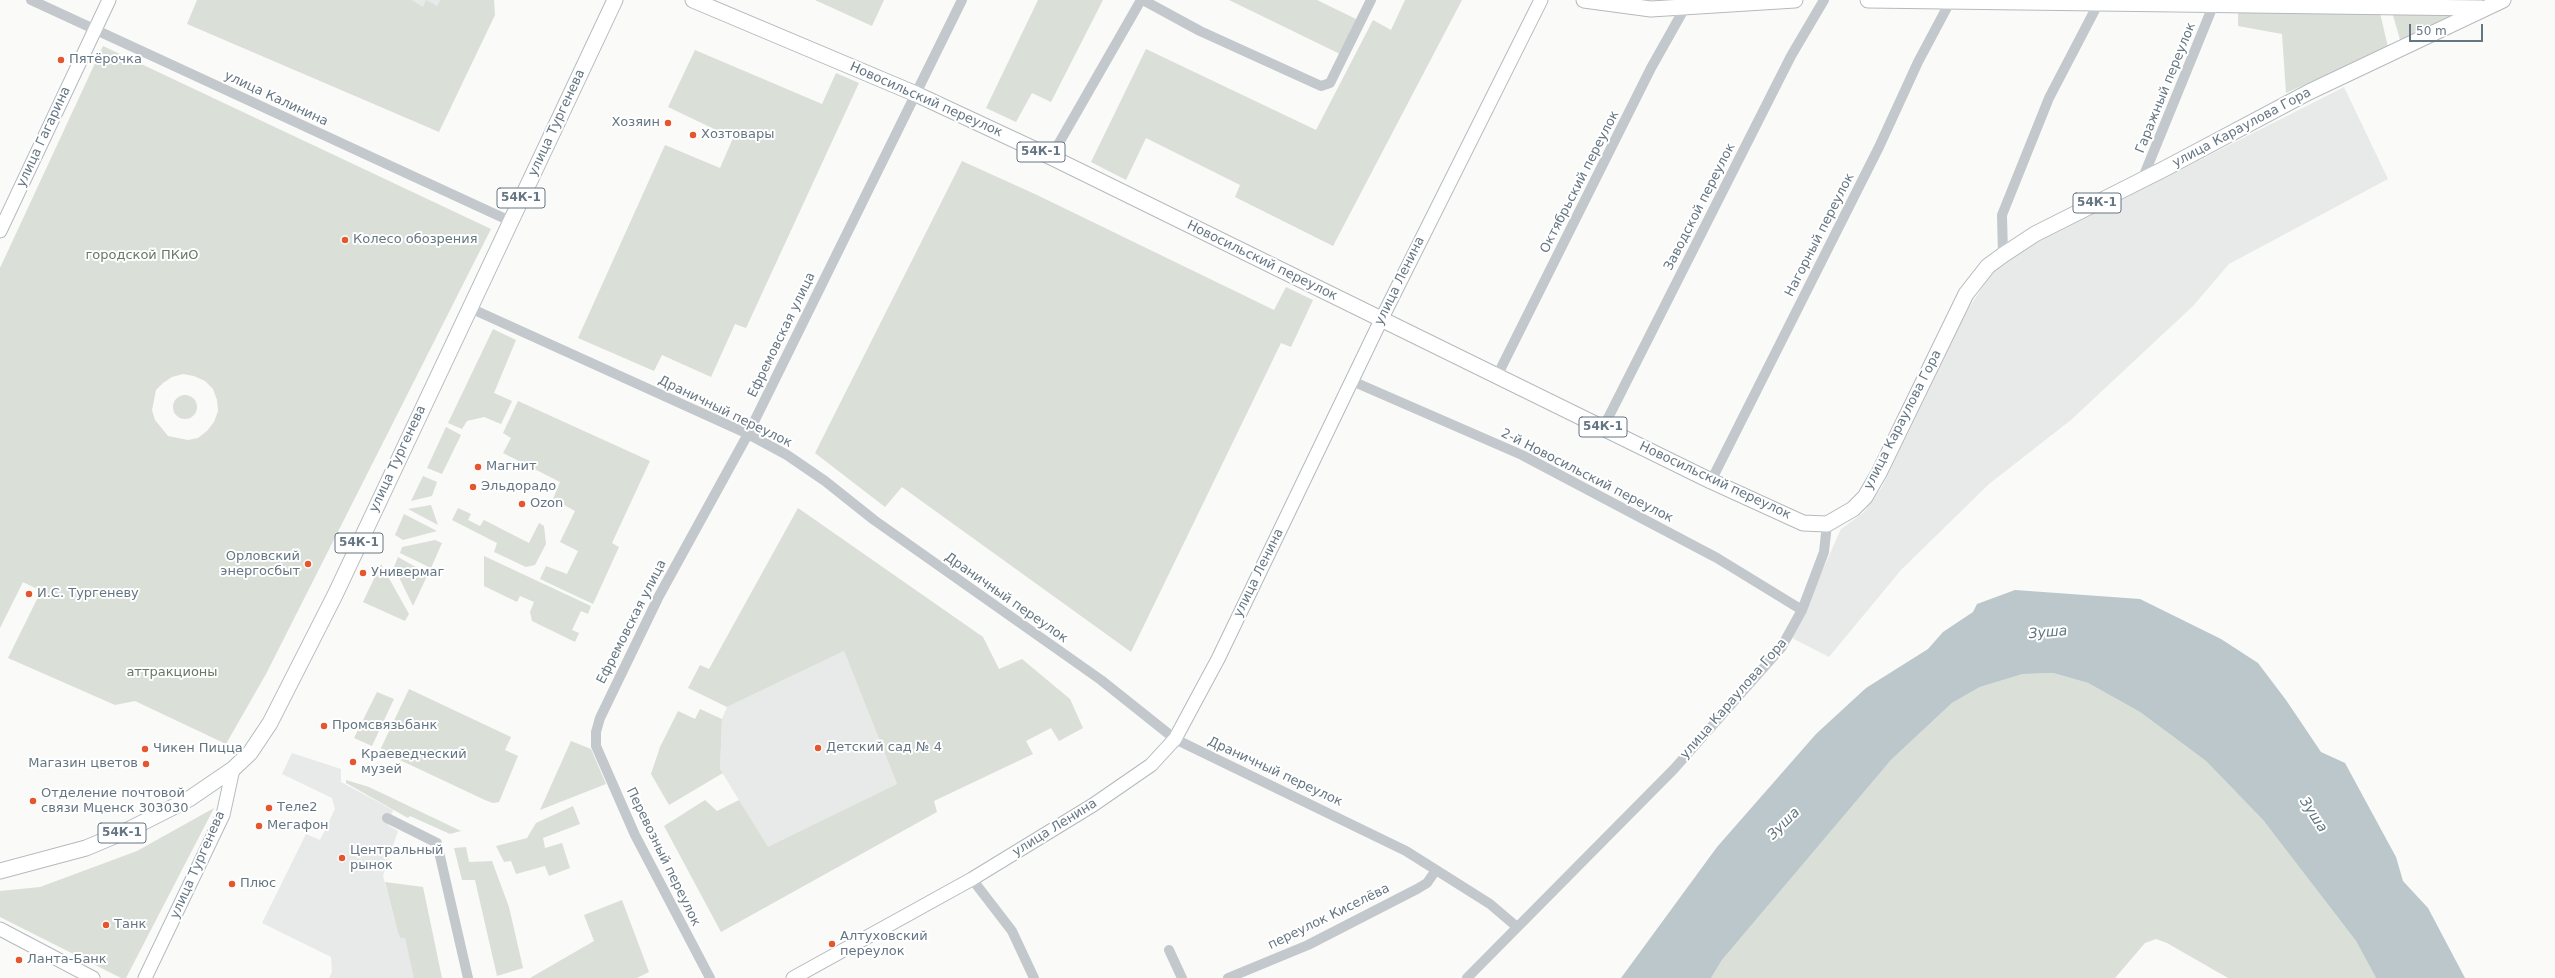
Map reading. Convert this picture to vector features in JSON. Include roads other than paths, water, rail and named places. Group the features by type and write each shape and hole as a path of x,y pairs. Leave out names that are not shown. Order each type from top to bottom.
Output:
{"main road":[{"name":"улица Гагарина","path":"0,231 110,0"},
{"name":"улица Тургенева","path":"145,978 223,814 233,768 250,753 270,722 335,595 615,0"},
{"name":"Новосильский переулок","path":"693,0 916,94 1051,157 1711,481 1803,523 1827,524"},
{"name":"улица Ленина","path":"793,978 972,879 1126,783 1151,765 1175,739 1218,659 1381,320 1541,0"},
{"path":"1584,0 1651,9 1687,4 1795,0"},
{"name":"54К-1","path":"1868,0 2098,4 2217,3 2486,8 2503,0"},
{"name":"улица Караулова Гора","path":"1827,524 1853,509 1864,497 1879,473 1966,294 1988,266 2002,255 2035,234 2142,180 2309,92 2486,8"},
{"name":"54К-1","path":"0,871 86,848 124,832 189,799 233,768"},
{"path":"0,929 93,978"}],"street":[{"name":"улица Калинина","path":"31,0 510,221"},
{"name":"Ефремовская улица","path":"596,746 596,732 600,718 659,596 748,434 962,0"},
{"path":"1051,157 1142,0 1200,31 1321,86 1330,83 1371,0"},
{"name":"Заводской переулок","path":"1603,428 1791,56 1824,0"},
{"name":"Нагорный переулок","path":"1711,481 1879,147 1918,62 1950,1"},
{"name":"Гаражный переулок","path":"2142,180 2217,3"},
{"name":"Октябрьский переулок","path":"1497,376 1651,68 1687,4"},
{"path":"2002,255 2002,214 2049,98 2098,4"},
{"name":"Драничный переулок","path":"470,308 748,434 787,455 825,481 874,520 1101,680 1175,739 1380,837 1406,851 1490,904 1516,927"},
{"name":"2-й Новосильский переулок","path":"1352,381 1522,455 1717,558 1802,610"},
{"name":"улица Караулова Гора","path":"1467,978 1674,769 1781,648 1802,610 1824,552 1827,524"},
{"name":"Перевозный переулок","path":"596,746 635,835 710,978"},
{"path":"387,818 437,843 468,978"},
{"name":"переулок Киселёва","path":"1228,978 1315,942 1417,889 1426,883 1436,870"},
{"path":"972,879 1012,931 1034,978"},
{"path":"1169,950 1182,978"}],"water":[{"name":"Зуша","path":"2015,590 2140,599 2221,639 2258,663 2286,700 2321,752 2345,763 2396,857 2403,881 2428,908 2465,978 2376,978 2356,941 2263,820 2206,761 2140,712 2088,683 2053,673 2023,674 1980,687 1952,703 1891,760 1722,960 1711,978 1621,978 1717,847 1816,734 1866,688 1928,649 1943,632 1973,612 1977,604"}],"place":[{"name":"Пятёрочка","path":"61,60"},
{"name":"Хозяин","path":"668,123"},
{"name":"Хозтовары","path":"693,135"},
{"name":"Колесо обозрения","path":"345,240"},
{"name":"Магнит","path":"478,467"},
{"name":"Эльдорадо","path":"473,487"},
{"name":"Ozon","path":"522,504"},
{"name":"Орловский энергосбыт","path":"308,564"},
{"name":"Универмаг","path":"363,573"},
{"name":"И.С. Тургеневу","path":"29,594"},
{"name":"Промсвязьбанк","path":"324,726"},
{"name":"Детский сад № 4","path":"818,748"},
{"name":"Чикен Пицца","path":"145,749"},
{"name":"Краеведческий музей","path":"353,762"},
{"name":"Магазин цветов","path":"146,764"},
{"name":"Отделение почтовой связи Мценск 303030","path":"33,801"},
{"name":"Теле2","path":"269,808"},
{"name":"Мегафон","path":"259,826"},
{"name":"Центральный рынок","path":"342,858"},
{"name":"Плюс","path":"232,884"},
{"name":"Танк","path":"106,925"},
{"name":"Алтуховский переулок","path":"832,944"},
{"name":"Ланта-Банк","path":"19,960"}],"park label":[{"name":"городской ПКиО","path":"142,256"},
{"name":"аттракционы","path":"172,673"}]}
